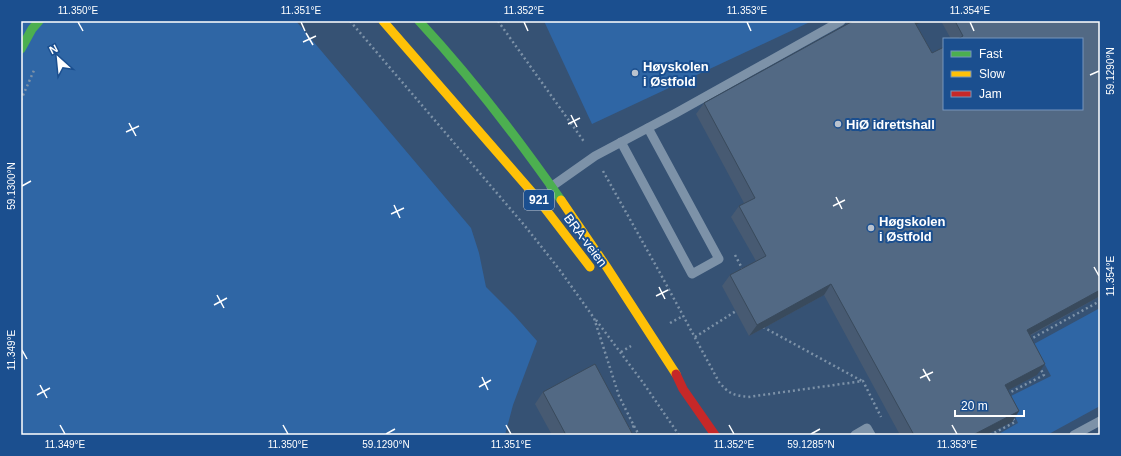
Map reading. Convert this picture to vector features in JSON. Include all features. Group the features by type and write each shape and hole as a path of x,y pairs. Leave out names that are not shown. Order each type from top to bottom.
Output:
{"main road":[{"path":"21,49 38,21"},
{"name":"BRA-veien","path":"383,21 537,198 597,276"},
{"name":"BRA-veien","path":"419,21 481,92 551,187 616,281 676,374 683,389 715,435"},
{"name":"BRA-veien","path":"636,329 672,378 683,389"}],"lane":[{"path":"537,198 595,156 841,21"},
{"path":"621,142 692,274 719,259 648,128"},
{"path":"1074,435 1100,421"},
{"path":"855,435 867,428 871,435"}],"path":[{"path":"350,21 525,226 559,269 644,384 679,435"},
{"path":"733,250 744,271"},
{"path":"1025,342 1100,301"},
{"path":"695,337 736,311 737,305"},
{"path":"594,318 619,396 639,435"},
{"path":"757,323 863,381"},
{"path":"1002,397 1044,375 1036,362"},
{"path":"990,435 1015,422 1009,411"},
{"path":"624,431 634,426"}],"shaded area":[{"path":"21,21 296,21 471,228 479,253 486,287 537,341 513,405 505,435 21,435"},
{"name":"Høyskolen i Østfold","path":"544,21 812,21 592,124"},
{"path":"1100,308 1100,406 1047,435 997,435 1018,423 1007,398 1051,376 1034,344"}],"building":[{"path":"853,21 914,21 932,53 943,48 943,110 1083,110 1083,38 960,38 963,36 955,21 1100,21 1100,290 1027,330 1045,364 1005,385 1019,411 973,435 914,435 831,284 757,325 730,275 766,256 739,206 755,198 704,103"},
{"path":"595,364 633,435 566,435 543,392"}],"traffic: fast":[{"path":"21,49 32,29 39,21"},
{"path":"419,21 493,108 528,153 561,200"}],"traffic: slow":[{"path":"383,21 537,198 590,267"},
{"path":"561,200 676,374"}],"traffic: jam":[{"path":"676,374 683,389 715,435"}],"place":[{"name":"Høyskolen i Østfold","path":"635,73"},
{"name":"HiØ idrettshall","path":"838,124"},
{"name":"Høgskolen i Østfold","path":"871,228"}]}
